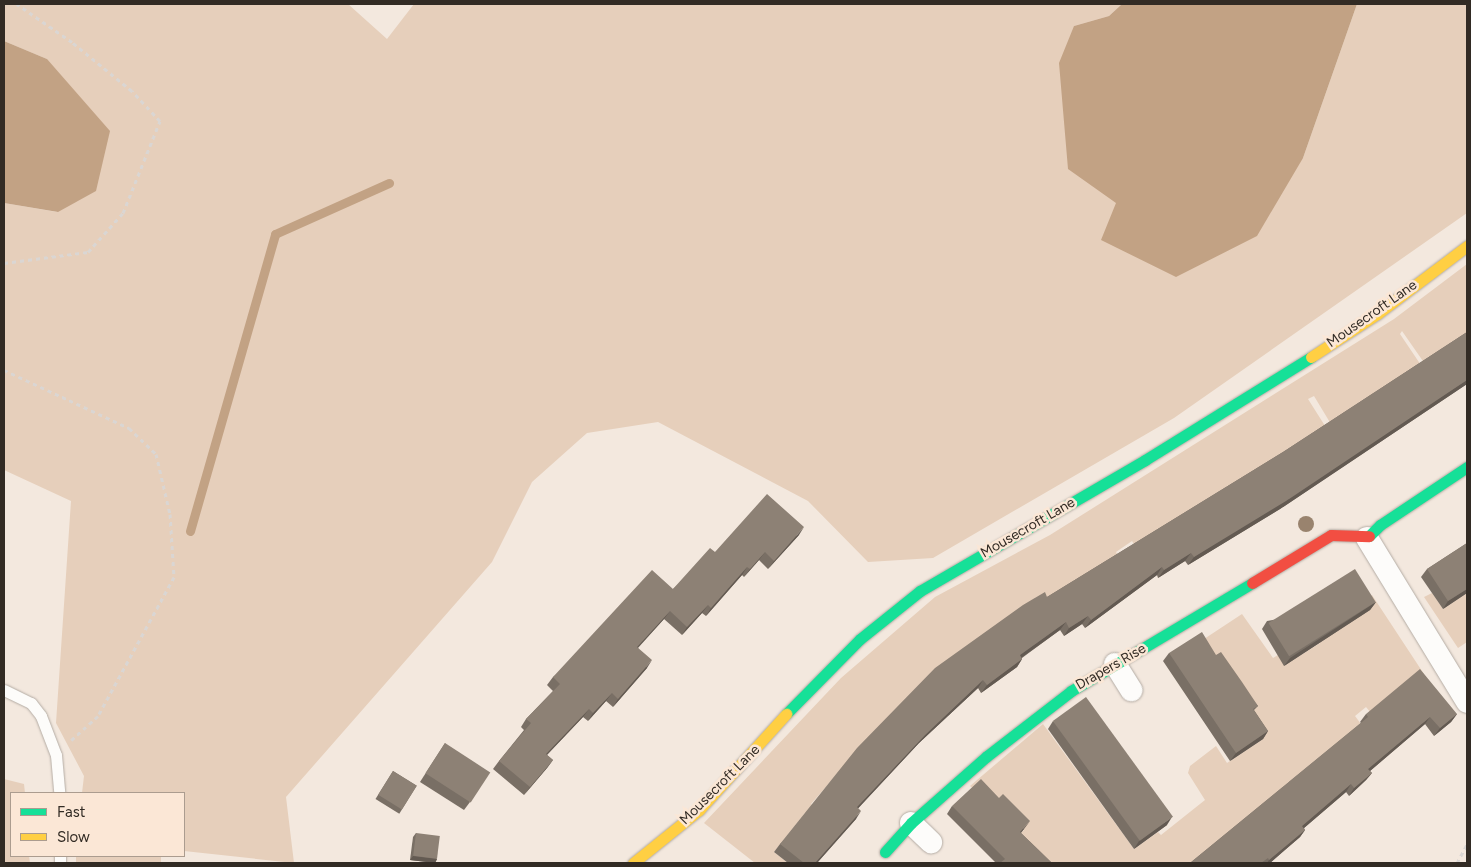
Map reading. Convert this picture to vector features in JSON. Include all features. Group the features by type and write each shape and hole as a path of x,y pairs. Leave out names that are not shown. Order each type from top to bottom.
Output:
{"street":[{"name":"Mousecroft Lane","path":"633,863 699,810 813,685 860,639 920,591 1145,460 1271,382 1377,314 1467,246"},
{"path":"1467,467 1380,525 1367,538 1467,702"},
{"name":"Drapers Rise","path":"885,852 911,823 987,756 1071,691 1331,535 1367,538"},
{"path":"1115,664 1131,690"},
{"path":"911,823 931,842"}],"lane":[{"path":"4,690 31,703 49,732 56,755 59,792"}],"path":[{"path":"4,263 88,252 123,213 160,121 132,92 72,42 17,4"},
{"path":"4,370 129,428 156,454 170,514 174,577 98,716 56,755"},
{"path":"1457,863 1467,844"}],"shaded area":[{"path":"4,4 348,4 387,39 414,4 1122,4 1109,16 1074,26 1303,158 1357,4 1467,4 1467,213 1174,418 933,558 868,562 808,501 658,422 587,433 532,482 492,562 286,797 294,863 185,851 185,792 82,792 84,776 56,723 71,501 4,470 4,203 57,212 47,59 4,41"},
{"path":"1122,4 1357,4 1303,158 1257,236 1176,277 1101,240 1116,203 1068,169 1059,63 1074,26 1109,16"},
{"path":"4,41 47,59 110,131 96,191 58,212 4,203"},
{"path":"1467,264 1467,337 1441,387 1402,331 1400,334 1437,389 1346,449 1314,396 1308,399 1327,429 1136,547 1132,541 1116,552 1118,556 844,766 811,804 839,828 834,835 805,813 774,852 788,863 755,863 704,823 841,678 935,597 1050,535 1394,319"},
{"path":"1432,593 1443,609 1467,593 1467,642 1458,648 1424,597"},
{"path":"1372,595 1443,703 1371,713 1366,707 1355,716 1370,736 1194,863 1038,863 1012,841 1024,830 970,786 1043,724 1134,849 1158,832 1161,835 1205,800 1188,773 1190,766 1216,746 1227,763 1263,739 1198,643 1242,614 1273,658 1278,655 1285,665 1320,643 1316,635"},
{"path":"4,779 24,784 25,792 10,792 10,857 29,857 30,863 4,863"},
{"path":"76,857 161,857 161,863 76,863"}],"building":[{"path":"1467,332 1467,380 1286,501 1194,557 1191,553 1164,570 1162,567 1091,620 1088,616 1069,628 1066,622 1020,655 1022,659 987,685 983,680 925,735 857,807 861,811 815,863 804,863 780,844 857,748 935,668 1023,605 1045,592 1047,597 1283,452"},
{"path":"767,494 804,527 774,561 765,552 750,569 747,567 711,608 708,605 687,627 670,611 637,647 652,660 618,699 612,693 593,713 589,709 546,754 553,760 530,787 499,761 531,723 526,719 560,684 553,677 652,570 673,589 710,548 715,552"},
{"path":"1467,543 1467,589 1448,601 1427,569"},
{"path":"1355,569 1376,602 1289,656 1268,623"},
{"path":"1202,632 1216,655 1221,652 1258,706 1253,709 1268,731 1236,753 1169,653"},
{"path":"1420,669 1457,714 1440,728 1430,717 1368,769 1372,773 1354,788 1351,784 1302,826 1305,830 1269,860 1268,858 1261,863 1190,863 1368,717 1366,714"},
{"path":"1086,697 1173,817 1140,841 1053,721"},
{"path":"445,743 490,772 471,803 425,773"},
{"path":"393,771 417,786 402,810 378,795"},
{"path":"981,779 999,798 1003,794 1030,821 1020,832 1052,863 1000,863 1005,859 952,806"},
{"path":"416,833 440,836 437,859 413,856"}],"waterway":[{"path":"190,531 275,234 389,183"}],"traffic: fast":[{"path":"786,714 860,639 920,591 1145,460 1311,357"},
{"path":"1369,536 1380,525 1467,467"},
{"path":"885,852 911,823 987,756 1071,691 1252,583"}],"traffic: slow":[{"path":"1311,357 1377,314 1467,246"},
{"path":"633,863 699,810 786,714"}],"traffic: jam":[{"path":"1252,583 1331,535 1369,536"}]}
